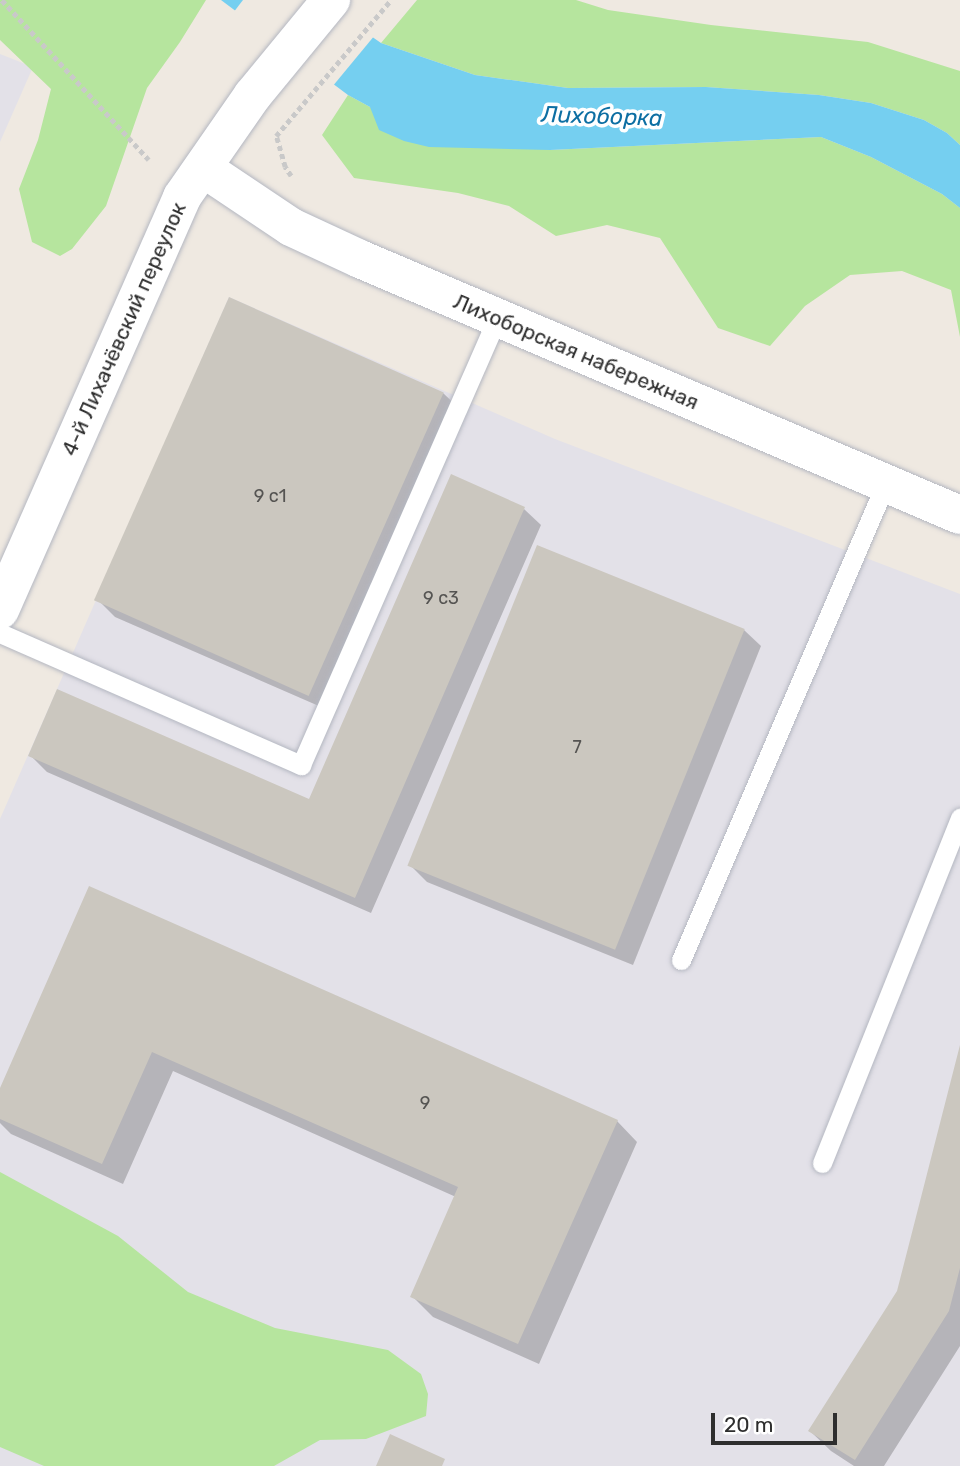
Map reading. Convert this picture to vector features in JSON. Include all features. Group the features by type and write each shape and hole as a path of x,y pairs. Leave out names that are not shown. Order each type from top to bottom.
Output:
{"street":[{"name":"4-й Лихачёвский переулок","path":"0,610 154,255 182,197 253,95 331,0"},
{"name":"Лихоборская набережная","path":"203,168 290,227 960,515"}],"lane":[{"path":"0,633 301,765 497,318"},
{"path":"681,960 885,485"},
{"path":"822,1163 960,818"}],"path":[{"path":"2,0 149,160"},
{"path":"289,125 391,1"}],"shaded area":[{"path":"0,54 33,67 0,142"},
{"path":"229,297 555,439 960,594 960,1466 0,1466 0,819"}],"green space":[{"path":"0,0 206,0 147,88 106,206 72,249 60,256 32,242 19,189 38,140 51,89 0,40"},
{"path":"417,0 576,0 608,10 711,25 868,42 960,71 960,145 947,133 924,120 871,103 819,95 706,87 568,88 475,75 381,43"},
{"path":"348,95 370,107 550,150 821,137 871,157 942,194 960,208 960,337 951,290 902,271 850,275 805,306 770,346 718,328 660,238 607,225 556,236 509,206 458,193 354,178 322,135"},
{"path":"0,1172 118,1236 188,1292 275,1328 388,1350 421,1374 428,1394 426,1416 366,1439 320,1440 274,1466 44,1466 0,1447"}],"water":[{"name":"Лихоборка","path":"221,0 319,0 381,43 475,75 568,88 706,87 819,95 871,103 924,120 947,133 960,145 960,208 942,194 871,157 821,137 550,150 429,147 404,141 379,130 370,107 348,95"}],"pier":[{"path":"243,0 325,0 375,35 332,87 233,13"}],"building":[{"path":"229,297 444,393 309,696 94,600"},
{"path":"451,474 525,507 355,898 28,756 57,689 309,799"},
{"path":"537,545 745,629 615,950 407,866"},
{"path":"89,886 618,1120 518,1344 410,1297 458,1187 152,1052 102,1164 0,1119 0,1088"},
{"path":"960,1045 960,1268 949,1311 855,1460 808,1431 897,1291"},
{"path":"390,1434 445,1459 442,1466 376,1466"}]}
